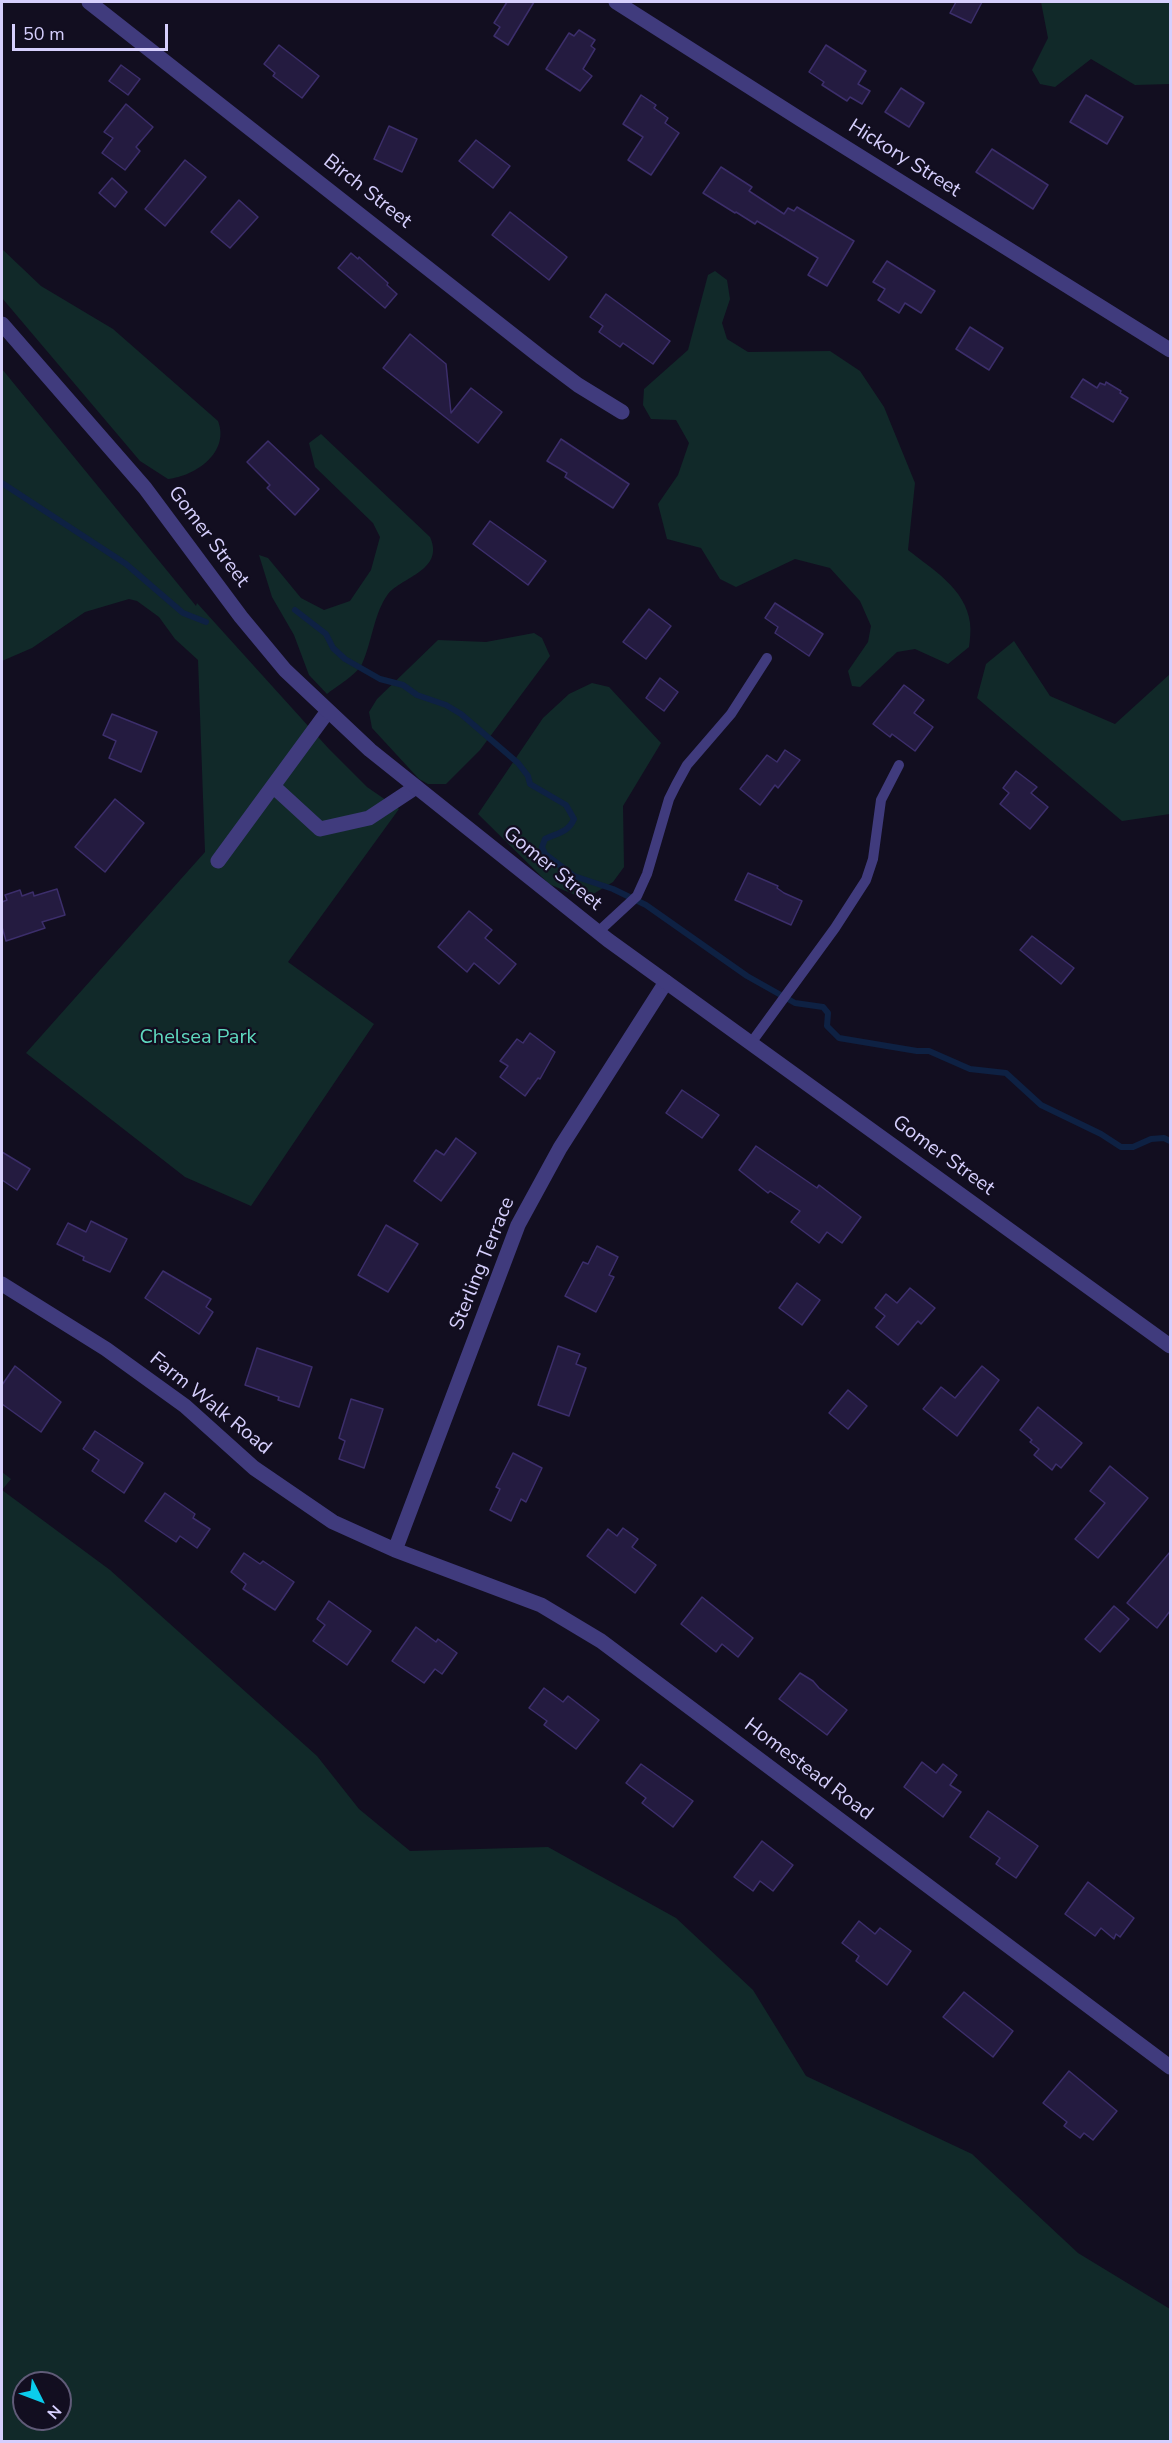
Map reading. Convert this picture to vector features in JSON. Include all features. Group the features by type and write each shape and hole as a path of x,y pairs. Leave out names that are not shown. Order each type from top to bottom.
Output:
{"street":[{"name":"Birch Street","path":"89,2 542,358 578,385 622,412"},
{"name":"Hickory Street","path":"616,2 1170,350"},
{"name":"Gomer Street","path":"2,324 145,488 241,617 285,670 370,750 598,932 1170,1346"},
{"path":"218,861 328,711"},
{"path":"273,786 320,829 369,818 416,787"},
{"name":"Sterling Terrace","path":"395,1550 518,1225 560,1148 666,982"},
{"name":"Farm Walk Road","path":"2,1284 106,1349 184,1406 254,1468 333,1522 395,1550"},
{"name":"Homestead Road","path":"395,1550 541,1605 601,1641 1170,2067"}],"lane":[{"path":"598,932 637,896 647,874 669,799 676,785 687,765 731,714 767,658"},
{"path":"751,1043 835,928 866,880 873,859 881,800 899,765"}],"green space":[{"path":"1041,2 1170,2 1170,84 1135,85 1091,59 1055,87 1040,84 1032,70 1048,38"},
{"path":"2,249 41,286 113,329 218,421 219,443 208,461 189,473 168,479 140,461 2,298"},
{"path":"715,271 727,280 730,299 722,323 727,339 748,352 830,351 860,371 884,407 915,483 908,550 947,581 962,600 967,611 970,626 969,647 948,664 915,649 897,652 860,687 852,686 848,671 868,642 871,626 860,601 830,568 795,559 736,587 720,579 701,548 667,539 658,504 678,475 689,443 676,420 651,419 643,405 644,389 688,350 708,275"},
{"name":"Chelsea Park","path":"2,369 196,606 197,603 329,749 367,787 399,809 288,962 374,1024 251,1206 185,1177 26,1053 205,852 198,660 175,639 159,617 137,601 129,599 85,612 32,648 2,661"},
{"path":"321,434 430,537 433,548 432,557 427,565 394,588 383,602 362,664 351,676 327,694 309,675 294,635 272,597 259,555 268,558 301,598 324,610 350,601 371,570 380,537 373,523 315,467 309,443"},
{"path":"534,633 542,638 550,656 480,750 446,784 428,784 419,779 372,728 369,712 377,699 438,640 486,642"},
{"path":"1014,641 1050,696 1115,724 1170,674 1170,814 1122,821 977,698 986,664"},
{"path":"592,683 609,687 661,743 623,806 624,867 613,882 590,896 580,897 549,884 478,814 543,718 569,694"},
{"path":"2,1472 11,1479 2,1490"},
{"path":"2,1490 110,1570 317,1756 359,1809 410,1851 548,1847 676,1918 753,1990 806,2076 972,2154 1078,2253 1170,2309 1170,2441 2,2441"}],"building":[{"path":"507,2 534,2 508,45 494,36 500,27 494,23"},
{"path":"956,2 982,2 971,23 950,13"},
{"path":"579,30 595,40 591,46 595,49 583,69 592,76 580,91 546,69 569,33 574,36"},
{"path":"279,45 319,76 302,98 273,76 275,73 264,64"},
{"path":"826,45 866,71 858,84 870,91 862,104 850,97 847,101 822,85 824,82 809,72"},
{"path":"121,65 140,79 128,95 109,81"},
{"path":"901,88 924,103 909,127 885,112"},
{"path":"641,95 656,105 654,108 668,118 665,123 679,133 651,175 628,160 643,137 623,124"},
{"path":"1086,95 1123,117 1107,144 1070,122"},
{"path":"126,104 153,127 136,147 140,151 125,170 102,153 113,138 104,132"},
{"path":"389,126 417,139 402,172 374,159"},
{"path":"476,140 510,166 493,188 459,161"},
{"path":"992,149 1048,185 1033,209 976,172"},
{"path":"185,160 206,177 165,226 145,209"},
{"path":"721,167 752,187 749,191 784,214 788,208 794,211 797,207 854,241 827,286 808,275 818,258 757,221 755,224 703,193"},
{"path":"112,178 127,192 115,207 99,193"},
{"path":"239,200 258,217 230,248 211,232"},
{"path":"510,212 567,257 549,280 492,235"},
{"path":"351,253 358,259 359,257 397,294 385,308 338,268"},
{"path":"887,261 935,291 921,313 905,303 899,313 878,300 885,289 873,282"},
{"path":"606,294 670,341 653,364 623,343 620,347 599,332 603,326 590,317"},
{"path":"970,327 1003,348 989,370 956,349"},
{"path":"410,334 446,364 451,413 471,388 502,412 478,443 383,368"},
{"path":"1083,379 1097,388 1100,383 1105,385 1106,382 1128,398 1113,422 1071,397"},
{"path":"561,439 629,484 613,508 565,477 567,473 547,461"},
{"path":"268,441 319,489 295,515 267,488 270,485 247,462"},
{"path":"490,521 546,561 528,585 473,544"},
{"path":"775,603 823,634 809,656 775,633 778,627 765,618"},
{"path":"649,609 671,626 646,659 623,642"},
{"path":"660,678 678,692 664,711 646,698"},
{"path":"904,685 924,700 914,713 933,727 915,751 892,734 890,737 873,724"},
{"path":"112,714 157,732 141,772 109,758 116,741 103,735"},
{"path":"785,750 800,760 778,788 775,785 760,805 740,789 767,755 777,762"},
{"path":"1016,771 1037,787 1031,793 1048,807 1030,829 1000,804 1009,793 1003,788"},
{"path":"115,799 144,823 105,872 75,847"},
{"path":"748,873 778,886 777,888 784,893 802,901 791,925 735,900"},
{"path":"57,889 65,915 42,922 45,928 6,941 2,927 2,902 7,900 5,895 20,890 22,896 33,892 34,896"},
{"path":"469,911 492,930 485,938 516,964 499,984 474,963 467,972 438,947"},
{"path":"1032,936 1074,968 1061,984 1020,950"},
{"path":"530,1033 555,1052 540,1079 538,1078 525,1096 500,1077 508,1066 500,1061 517,1039 523,1043"},
{"path":"682,1090 719,1115 702,1138 666,1113"},
{"path":"456,1138 476,1153 441,1201 414,1181 436,1150 444,1155"},
{"path":"756,1146 817,1188 819,1185 861,1217 842,1243 827,1232 819,1243 791,1222 800,1211 770,1191 768,1193 739,1170"},
{"path":"2,1152 30,1169 17,1190 2,1180"},
{"path":"91,1221 127,1239 110,1272 83,1260 84,1257 57,1244 68,1223 86,1232"},
{"path":"386,1225 418,1244 388,1292 358,1275"},
{"path":"597,1246 618,1257 609,1275 614,1277 596,1312 565,1296 583,1262 588,1264"},
{"path":"163,1271 211,1299 206,1307 213,1312 199,1334 145,1298"},
{"path":"797,1283 820,1300 802,1325 779,1308"},
{"path":"910,1288 935,1308 921,1324 918,1321 898,1345 876,1327 885,1316 875,1308 886,1294 897,1303"},
{"path":"558,1346 580,1354 576,1364 586,1368 569,1416 538,1405"},
{"path":"257,1348 312,1367 299,1407 245,1385"},
{"path":"15,1366 61,1402 41,1432 2,1404 2,1385"},
{"path":"982,1366 999,1380 957,1436 923,1409 941,1387 955,1398"},
{"path":"848,1390 867,1406 848,1429 829,1413"},
{"path":"351,1399 383,1409 364,1468 339,1459 345,1441 339,1438"},
{"path":"1038,1407 1082,1443 1061,1468 1056,1464 1052,1470 1034,1455 1039,1449 1020,1430"},
{"path":"95,1431 143,1463 124,1493 92,1471 99,1460 83,1449"},
{"path":"513,1453 542,1468 526,1502 521,1499 511,1521 490,1510 500,1489 496,1487"},
{"path":"1110,1466 1148,1498 1098,1558 1075,1539 1105,1503 1090,1491"},
{"path":"165,1493 195,1514 193,1518 210,1529 197,1548 180,1536 176,1542 145,1521"},
{"path":"623,1528 638,1539 632,1547 656,1565 635,1593 587,1556 608,1529 617,1536"},
{"path":"1170,1552 1170,1611 1157,1628 1127,1603"},
{"path":"244,1553 260,1564 263,1561 294,1582 275,1610 243,1589 246,1584 231,1572"},
{"path":"702,1597 753,1638 738,1657 722,1644 716,1652 681,1624"},
{"path":"329,1601 371,1631 347,1665 313,1641 325,1625 317,1619"},
{"path":"1114,1606 1129,1619 1100,1652 1085,1639"},
{"path":"416,1627 436,1642 438,1639 457,1653 442,1674 435,1669 424,1683 392,1661"},
{"path":"800,1673 847,1710 827,1735 779,1699"},
{"path":"544,1688 563,1702 568,1696 599,1720 576,1749 544,1725 547,1721 529,1708"},
{"path":"922,1762 936,1773 943,1764 957,1775 950,1785 961,1792 943,1817 904,1787"},
{"path":"641,1764 693,1801 673,1827 642,1803 646,1798 626,1783"},
{"path":"988,1811 1038,1846 1016,1878 996,1864 1000,1858 970,1837"},
{"path":"762,1841 793,1865 773,1891 760,1881 753,1891 734,1877"},
{"path":"1088,1882 1134,1918 1120,1937 1116,1934 1114,1939 1101,1928 1095,1936 1065,1914"},
{"path":"859,1921 875,1934 880,1928 911,1951 887,1985 856,1961 859,1956 842,1943"},
{"path":"964,1992 1013,2031 993,2057 943,2017"},
{"path":"1069,2071 1117,2111 1093,2140 1084,2133 1080,2138 1064,2126 1067,2122 1043,2103"}],"waterway":[{"path":"2,483 126,564 183,613 206,622"},
{"path":"295,610 326,634 333,648 345,659 380,679 403,685 417,695 446,705 461,714 518,763 528,776 530,784 566,805 574,819 572,824 565,830 545,839 542,847 545,854 574,876 613,889 646,905 747,976 795,1003 823,1007 828,1013 827,1026 839,1038 929,1051 970,1069 1006,1073 1041,1105 1101,1134 1121,1147 1133,1147 1151,1139 1164,1138 1170,1141"}]}
